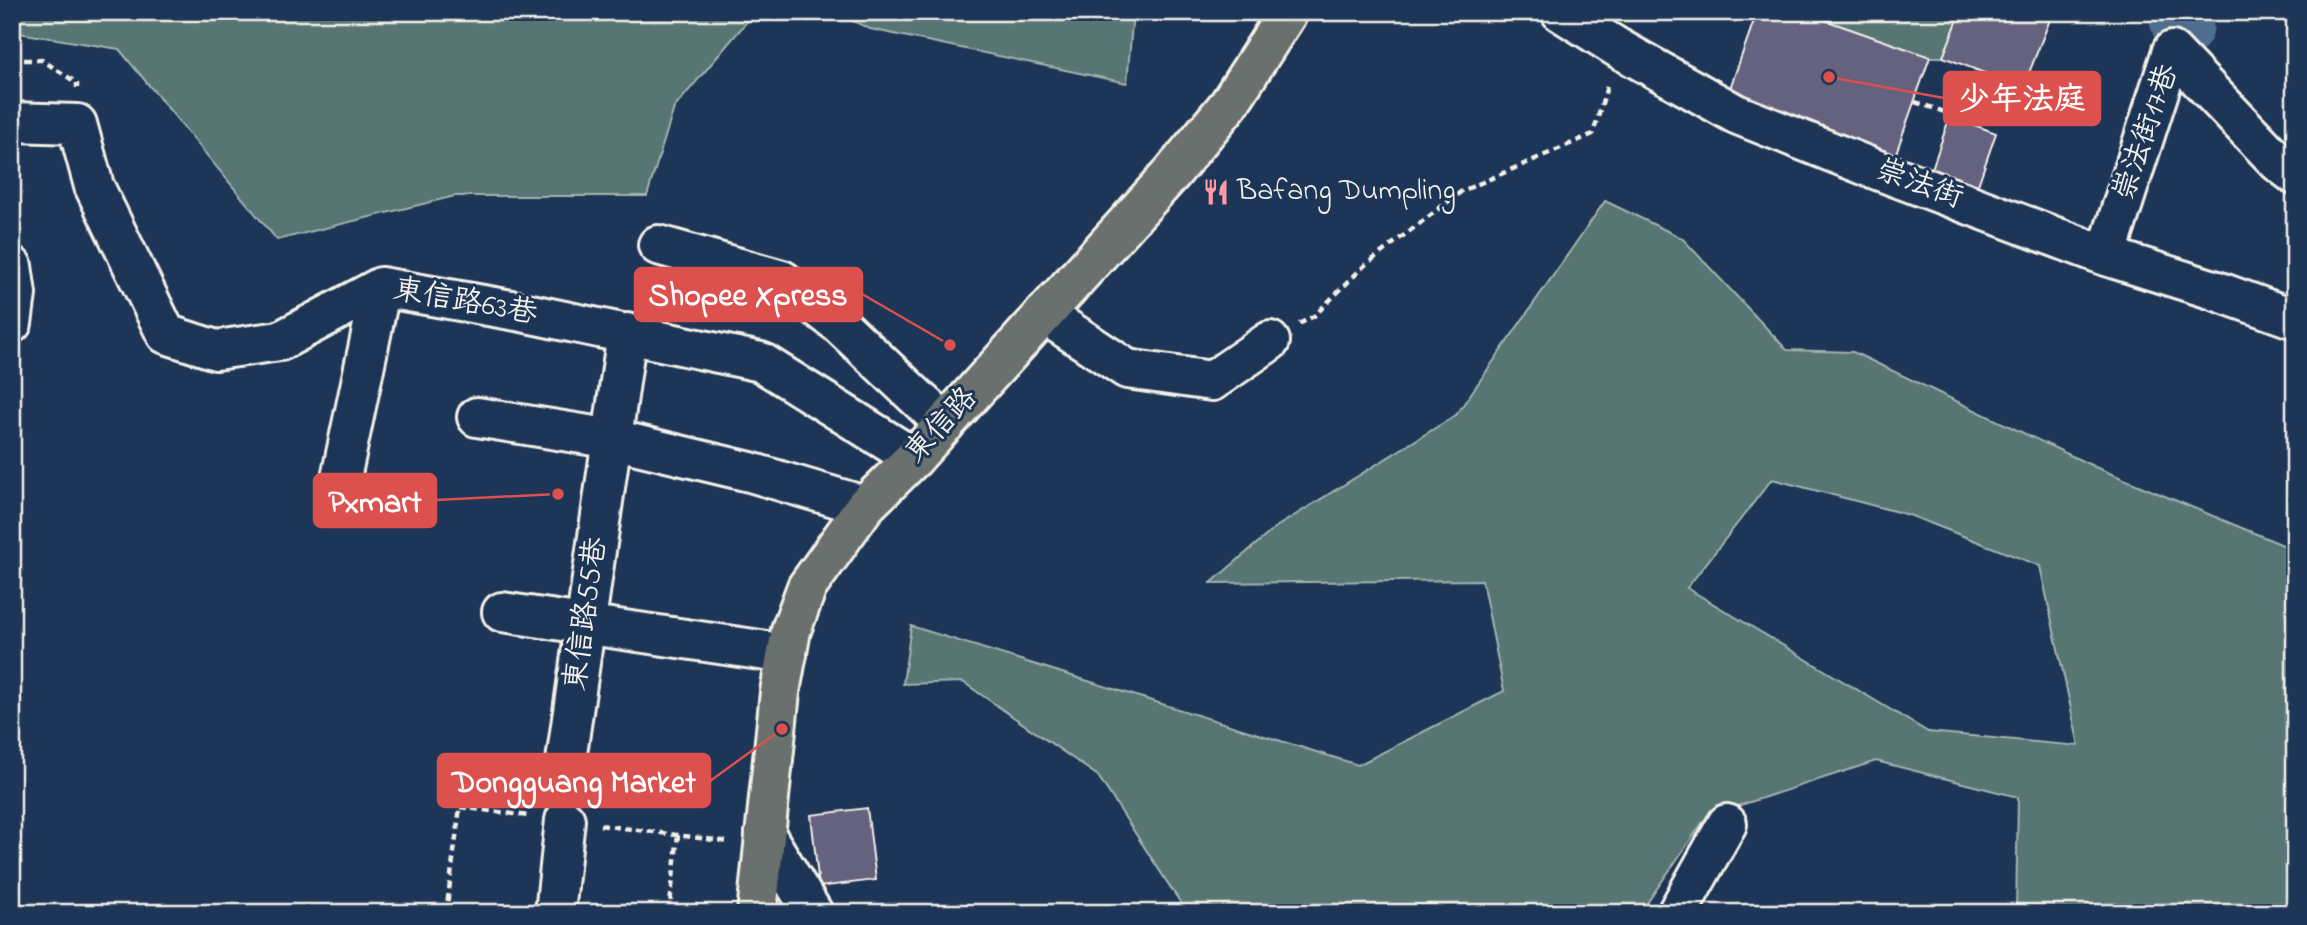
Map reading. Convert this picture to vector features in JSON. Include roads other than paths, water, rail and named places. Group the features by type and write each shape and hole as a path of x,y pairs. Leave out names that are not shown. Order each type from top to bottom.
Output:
{"main road":[{"name":"東信路","path":"757,913 780,692 791,630 807,587 865,506 914,458 1172,173 1229,104 1288,12"}],"street":[{"name":"崇法街","path":"1561,12 1618,48 1736,114 2106,256 2295,319"},
{"name":"崇法街17巷","path":"2106,256 2172,51 2278,162 2295,175"},
{"name":"東信路63巷","path":"12,122 77,124 94,186 166,334 216,349 280,341 381,286 627,333 761,362 914,458"},
{"path":"658,245 782,280 838,323 945,424"},
{"path":"12,266 16,293 12,323"},
{"path":"341,478 381,286"},
{"path":"1044,314 1127,369 1212,381 1270,341"},
{"name":"東信路55巷","path":"555,913 563,805 627,333"},
{"path":"477,417 613,439 750,472 865,506"},
{"path":"502,612 787,654"},
{"path":"1677,913 1727,824"},
{"path":"765,834 813,913"}],"waterway":[{"path":"2180,19 2183,27"}],"place":[{"name":"少年法庭","path":"1829,77"},
{"name":"Bafang Dumpling","path":"1216,192"},
{"name":"Shopee Xpress","path":"950,345"},
{"name":"Pxmart","path":"558,494"},
{"name":"Dongguang Market","path":"782,729"}]}
